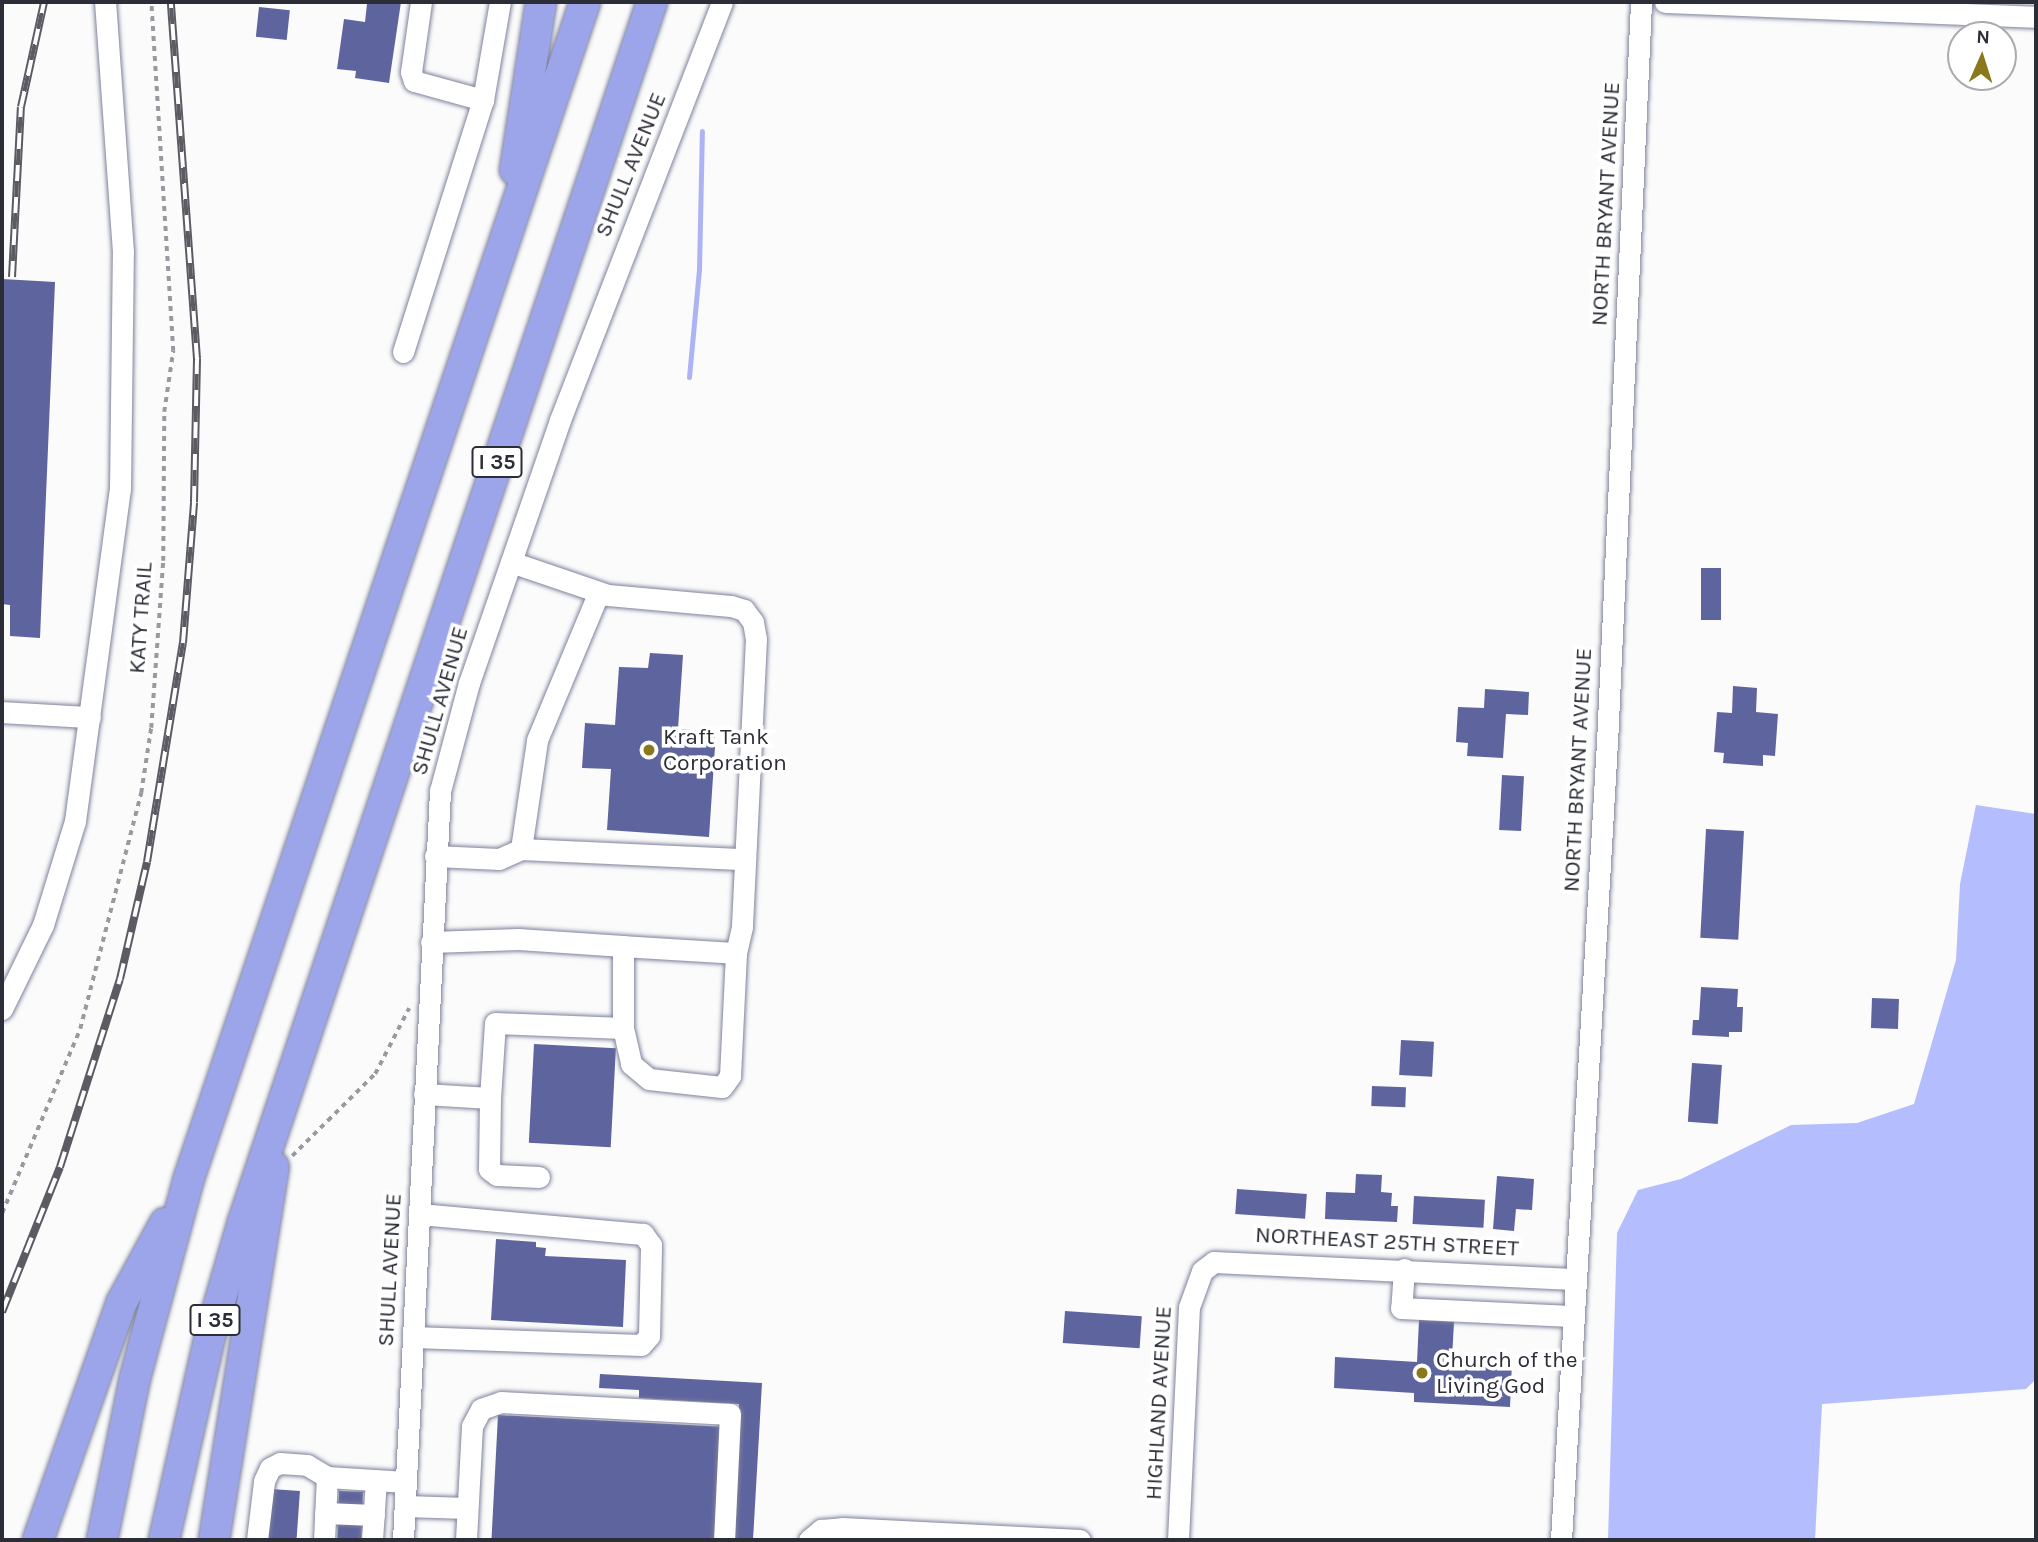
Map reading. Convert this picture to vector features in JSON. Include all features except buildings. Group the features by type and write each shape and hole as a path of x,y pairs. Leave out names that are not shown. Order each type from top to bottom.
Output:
{"highway":[{"path":"506,236 541,2"},
{"name":"I 35","path":"102,1540 135,1378 189,1178 585,2"},
{"name":"I 35","path":"164,1540 211,1332 281,1103 652,2"},
{"path":"214,1540 273,1179 281,1103"},
{"path":"38,1540 122,1302 189,1178"}],"street":[{"path":"2,1009 9,975 43,925 60,878 75,821 120,489 125,357 119,169 105,2"},
{"path":"421,2 411,72 414,80 483,100"},
{"path":"403,352 483,100 500,2"},
{"name":"SHULL AVENUE","path":"403,1540 440,791 452,738 593,332 722,2"},
{"name":"NORTH BRYANT AVENUE","path":"1561,1540 1573,1279 1607,743 1641,2"},
{"path":"1665,2 2036,17"},
{"path":"511,562 599,592 731,606 744,610 754,622 757,639 746,859 736,953 730,1076 722,1087 649,1079 631,1064 623,1028 623,946"},
{"path":"521,849 537,740 599,592"},
{"path":"2,712 90,717"},
{"path":"435,856 499,859 521,849 746,859"},
{"path":"431,942 518,939 736,953"},
{"path":"539,1177 496,1175 489,1169 495,1023 623,1028"},
{"path":"424,1094 490,1098"},
{"path":"413,1337 641,1345 649,1336 651,1245 643,1234 419,1214"},
{"name":"NORTHEAST 25TH STREET","path":"1202,1270 1227,1259 1573,1279"},
{"path":"1404,1269 1401,1308 1571,1316"},
{"name":"HIGHLAND AVENUE","path":"1178,1540 1189,1307 1202,1270"},
{"path":"466,1540 471,1426 481,1409 501,1402 730,1414 724,1540"},
{"path":"257,1540 264,1480 270,1468 280,1463 307,1465 327,1477 406,1482"},
{"path":"324,1540 327,1477"},
{"path":"372,1540 376,1480"},
{"path":"405,1506 467,1508"},
{"path":"325,1513 374,1515"},
{"path":"809,1539 821,1530 842,1528 942,1537 1080,1540"}],"path":[{"name":"KATY TRAIL","path":"2,1213 79,1029 132,833 151,728 163,561 164,412 173,351 151,2"},
{"path":"273,1179 375,1074 390,1052 412,998"}],"shaded area":[{"path":"1976,805 2036,814 2036,1379 2026,1389 1822,1404 1815,1540 1608,1540 1617,1233 1638,1190 1681,1179 1791,1125 1857,1123 1914,1104 1956,960 1960,884"}],"waterway":[{"path":"689,377 699,270 702,131"}],"railway":[{"path":"12,277 21,107 44,2"},
{"path":"2,1312 60,1167 120,979 147,862 183,643 194,502 197,359 171,2"}],"place":[{"name":"Kraft Tank Corporation","path":"649,750"},
{"name":"Church of the Living God","path":"1422,1373"}]}
